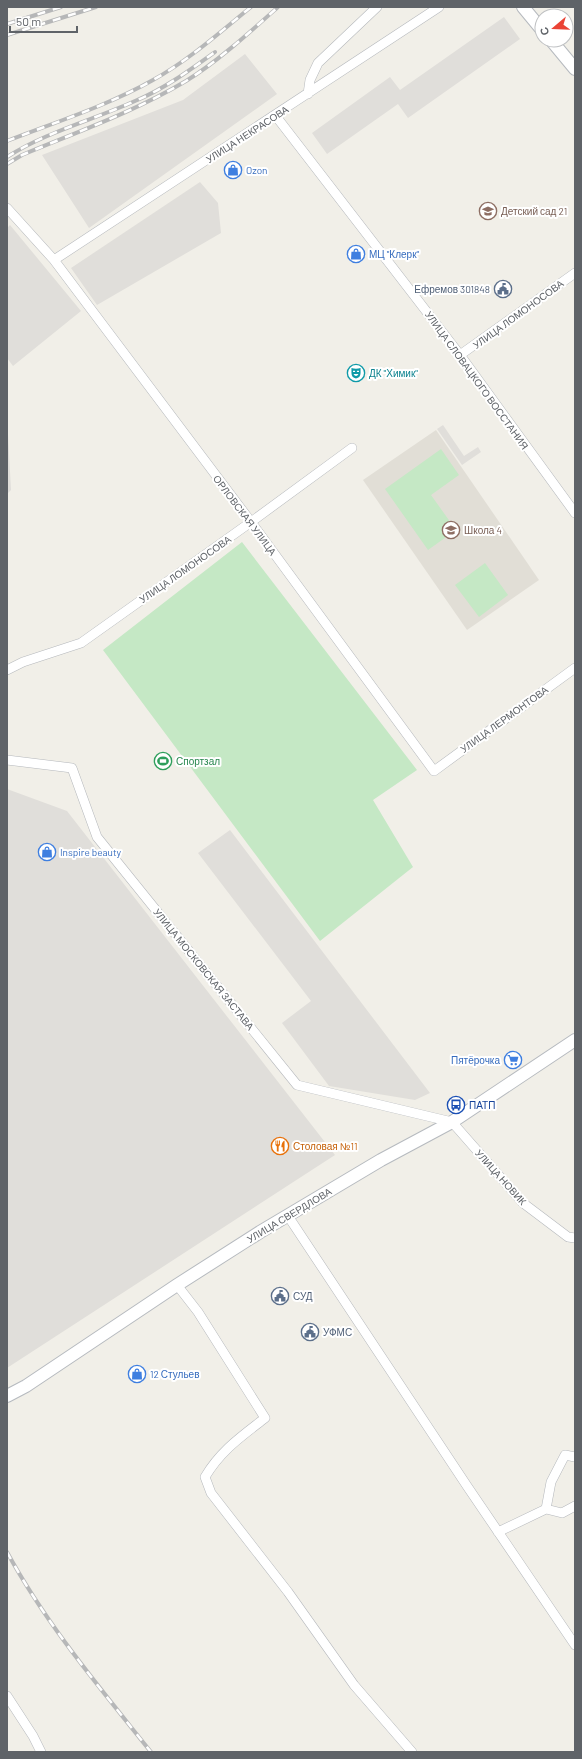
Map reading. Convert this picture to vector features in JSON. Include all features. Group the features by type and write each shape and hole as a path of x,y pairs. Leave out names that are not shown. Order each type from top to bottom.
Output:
{"main road":[{"path":"523,7 534,20"},
{"path":"558,48 575,69"},
{"name":"УЛИЦА СВЕРДЛОВА","path":"7,1396 26,1386 177,1285 288,1216 381,1160 452,1122 575,1040"}],"street":[{"path":"308,94 310,80 318,63 377,7"},
{"name":"УЛИЦА НЕКРАСОВА","path":"54,260 440,7"},
{"name":"УЛИЦА СЛОВАЦКОГО ВОССТАНИЯ","path":"276,115 460,355 575,513"},
{"name":"ОРЛОВСКАЯ УЛИЦА","path":"7,208 54,260 251,522 434,771"},
{"name":"УЛИЦА ЛОМОНОСОВА","path":"460,355 575,273"},
{"name":"УЛИЦА ЛОМОНОСОВА","path":"7,670 23,662 81,643 352,448"},
{"name":"УЛИЦА ЛЕРМОНТОВА","path":"434,771 575,668"},
{"name":"УЛИЦА МОСКОВСКАЯ ЗАСТАВА","path":"7,760 72,768 97,837 297,1085 452,1122"},
{"name":"УЛИЦА НОВИК","path":"452,1122 523,1203 568,1237 575,1238"},
{"path":"288,1216 575,1645"},
{"path":"177,1285 198,1312 265,1418 226,1449 212,1465 205,1477 211,1493 288,1592 354,1685 412,1752"},
{"path":"546,1509 551,1482 565,1456 575,1457"},
{"path":"498,1532 546,1509 562,1513 575,1506"},
{"path":"7,1696 33,1736 41,1752"}],"shaded area":[{"path":"504,17 520,39 408,118 398,104 327,154 312,133 390,77 400,90"},
{"path":"245,54 277,94 89,228 42,155 183,100"},
{"path":"200,182 218,203 221,233 97,305 71,268"},
{"path":"10,225 81,311 13,366 7,358 7,228"},
{"path":"7,416 11,490 7,494"},
{"path":"443,425 464,456 478,447 481,452 462,465 437,429"},
{"name":"Школа 4","path":"436,430 539,580 467,630 363,480"},
{"path":"7,789 67,811 335,1155 7,1368"},
{"path":"230,830 430,1093 415,1100 329,1086 282,1023 311,1001 198,853"}],"green space":[{"path":"441,449 459,475 431,495 456,530 428,550 385,489"},
{"path":"242,542 417,770 373,800 413,867 320,941 103,650"},
{"path":"485,563 508,595 479,617 455,585"}],"railway":[{"path":"7,24 61,7"},
{"path":"7,35 96,7"},
{"path":"7,141 100,106 153,80 191,55 251,7"},
{"path":"7,164 22,155 126,112 186,81 221,56 278,7"},
{"path":"7,157 38,140 119,108 156,91 196,66 215,52"},
{"path":"7,1552 22,1579 56,1630 93,1680 151,1752"}],"place":[{"name":"Ozon","path":"233,170"},
{"name":"Детский сад 21","path":"488,211"},
{"name":"МЦ \"Клерк\"","path":"356,254"},
{"name":"Ефремов 301848","path":"503,289"},
{"name":"ДК \"Химик\"","path":"356,373"},
{"name":"Школа 4","path":"451,530"},
{"name":"Спортзал","path":"163,761"},
{"name":"Inspire beauty","path":"47,852"},
{"name":"Пятёрочка","path":"513,1060"},
{"name":"ПАТП","path":"456,1105"},
{"name":"Столовая №11","path":"280,1146"},
{"name":"СУД","path":"280,1296"},
{"name":"УФМС","path":"310,1332"},
{"name":"12 Стульев","path":"137,1374"}]}
